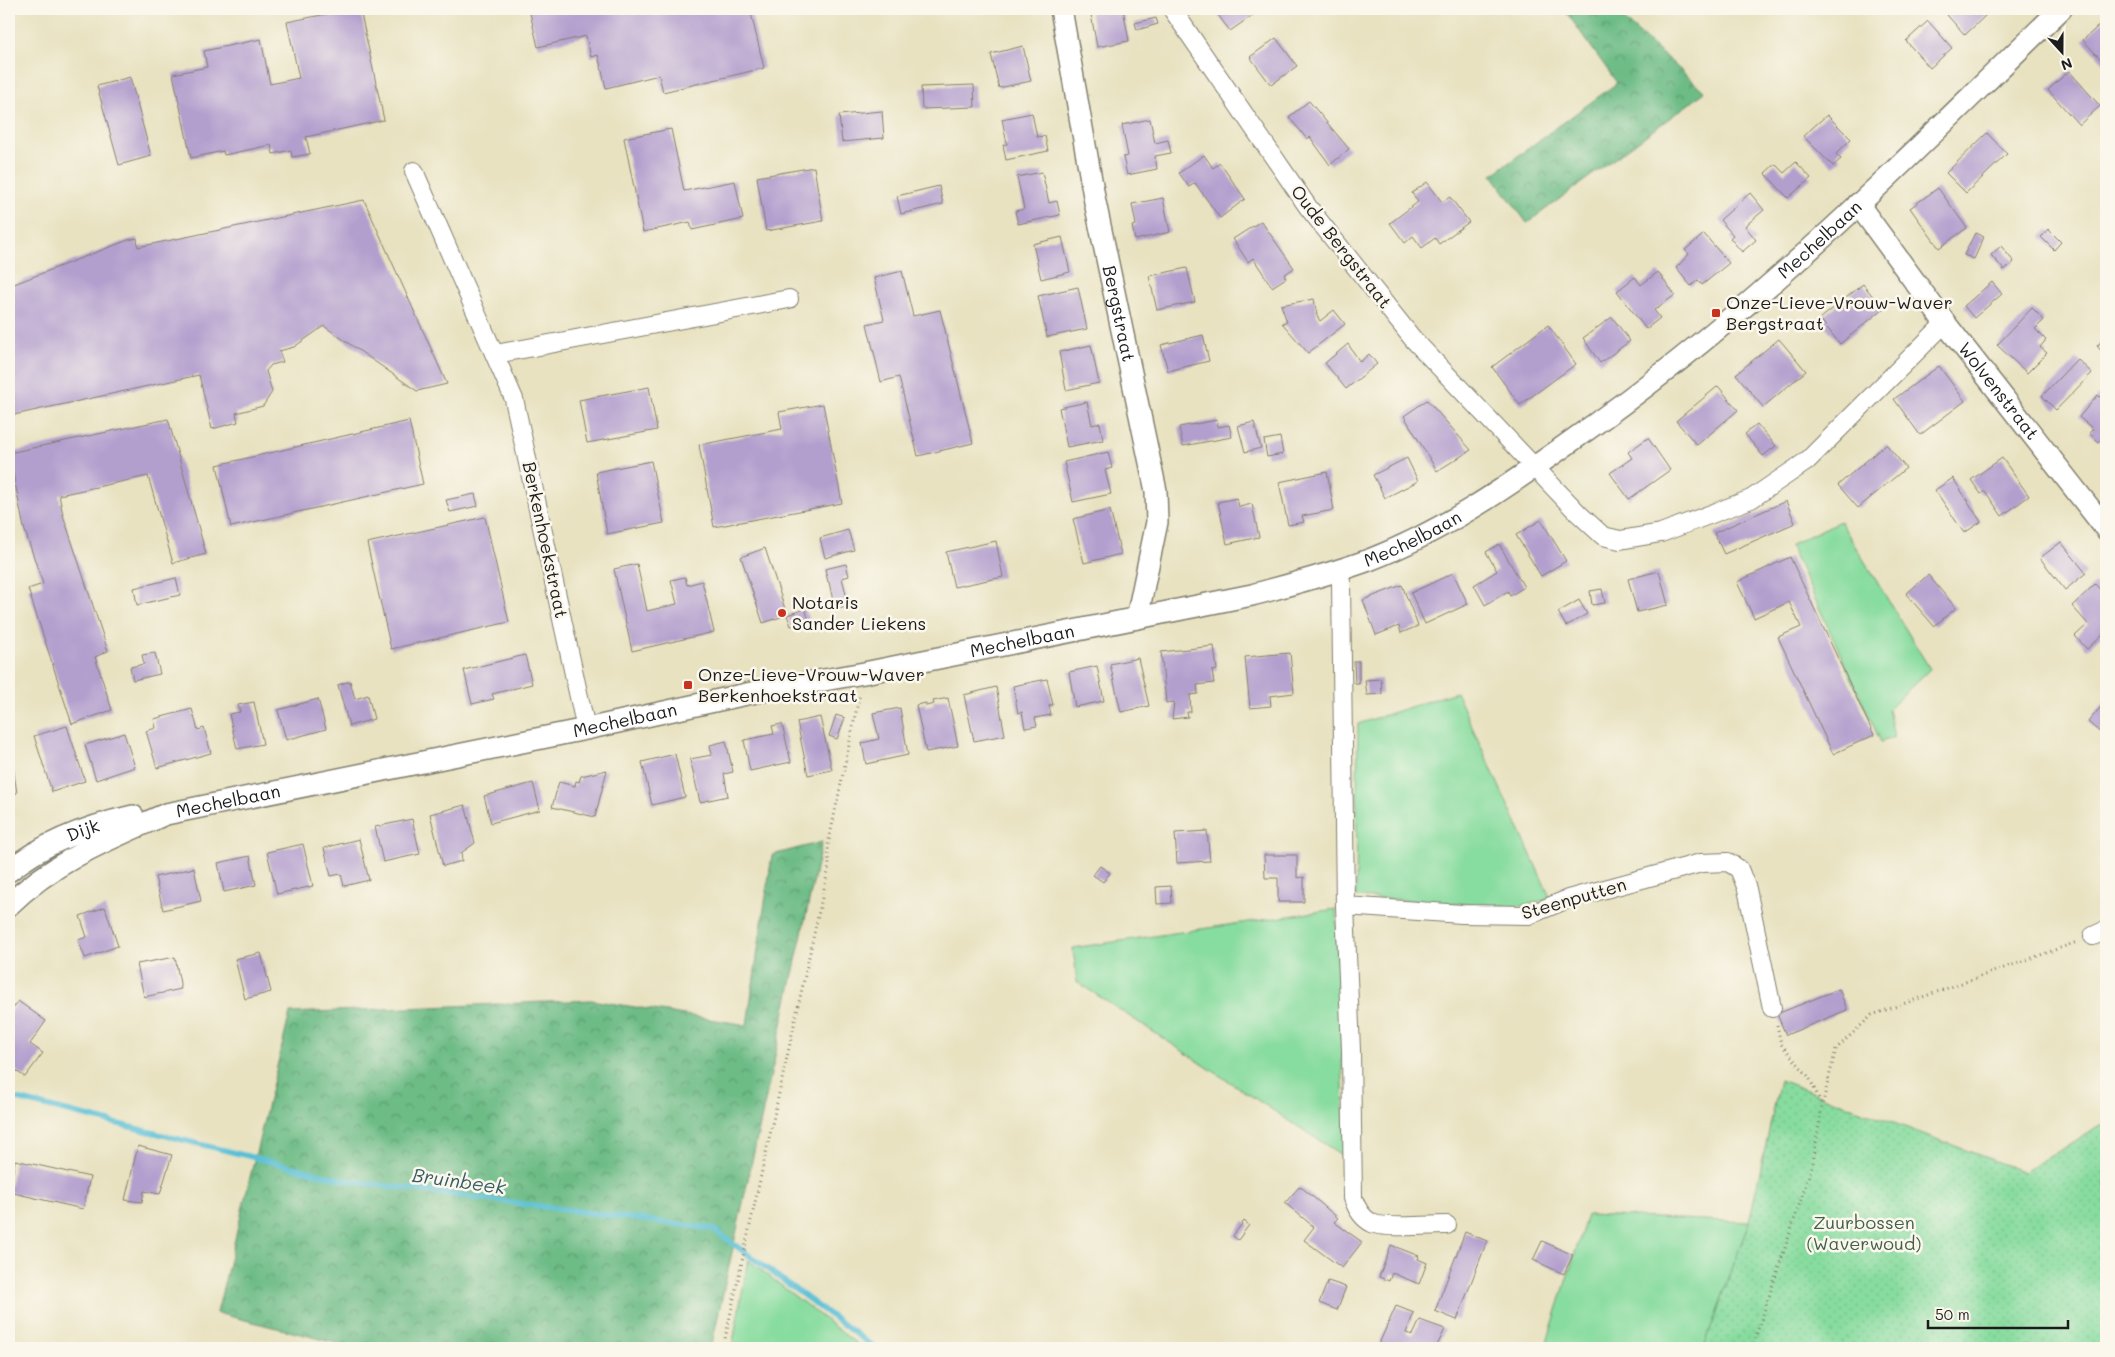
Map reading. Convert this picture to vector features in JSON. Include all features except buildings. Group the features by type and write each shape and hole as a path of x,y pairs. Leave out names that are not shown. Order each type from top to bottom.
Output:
{"street":[{"name":"Bergstraat","path":"1061,9 1095,202 1156,491 1158,522 1137,618"},
{"name":"Oude Bergstraat","path":"1172,9 1308,208 1413,339 1534,467"},
{"name":"Mechelbaan","path":"9,904 27,888 71,858 120,833 166,814 586,729 756,692 864,673 1252,595 1370,560 1470,510 1646,387 1708,338 1782,274 1858,204 2061,9"},
{"name":"Berkenhoekstraat","path":"414,171 496,354 514,399 586,729"},
{"name":"Wolvenstraat","path":"1858,204 1945,323 2106,529"},
{"path":"496,354 789,299"},
{"path":"1534,467 1603,536 1620,540 1661,533 1751,499 1807,461 1945,323"},
{"path":"1338,570 1341,582 1345,906 1351,1050 1353,1198 1358,1210 1372,1223 1383,1225 1447,1225"},
{"name":"Dijk","path":"9,871 33,854 71,834 133,816 166,814"},
{"name":"Steenputten","path":"1345,906 1462,914 1528,915 1568,899 1701,863 1728,862 1739,870 1747,889 1772,1008"}],"path":[{"path":"723,1348 829,866 828,845 864,673"},
{"path":"1752,1348 1813,1163 1822,1106 1836,1049 1872,1016 2100,933"},
{"path":"1781,1044 1809,1077 1822,1106"}],"green space":[{"path":"1564,9 1612,9 1705,92 1527,223 1492,175 1617,83"},
{"path":"1840,521 1930,669 1888,709 1894,737 1881,742 1790,545"},
{"path":"1456,692 1551,899 1516,907 1356,897 1358,724"},
{"path":"822,842 711,1348 356,1348 217,1313 290,1013 591,1000 747,1025 772,855"},
{"path":"1336,909 1346,1158 1077,982 1073,948"},
{"name":"Zuurbossen (Waverwoud)","path":"1780,1080 2024,1172 2106,1123 2106,1348 1704,1348 1749,1222"},
{"path":"1587,1215 1749,1222 1704,1348 1545,1348"},
{"path":"748,1260 862,1348 732,1348"}],"waterway":[{"name":"Bruinbeek","path":"9,1097 349,1181 713,1229 875,1348"}],"place":[{"name":"Onze-Lieve-Vrouw-Waver Bergstraat","path":"1716,313"},
{"name":"Notaris Sander Liekens","path":"782,613"},
{"name":"Onze-Lieve-Vrouw-Waver Berkenhoekstraat","path":"688,685"}]}
